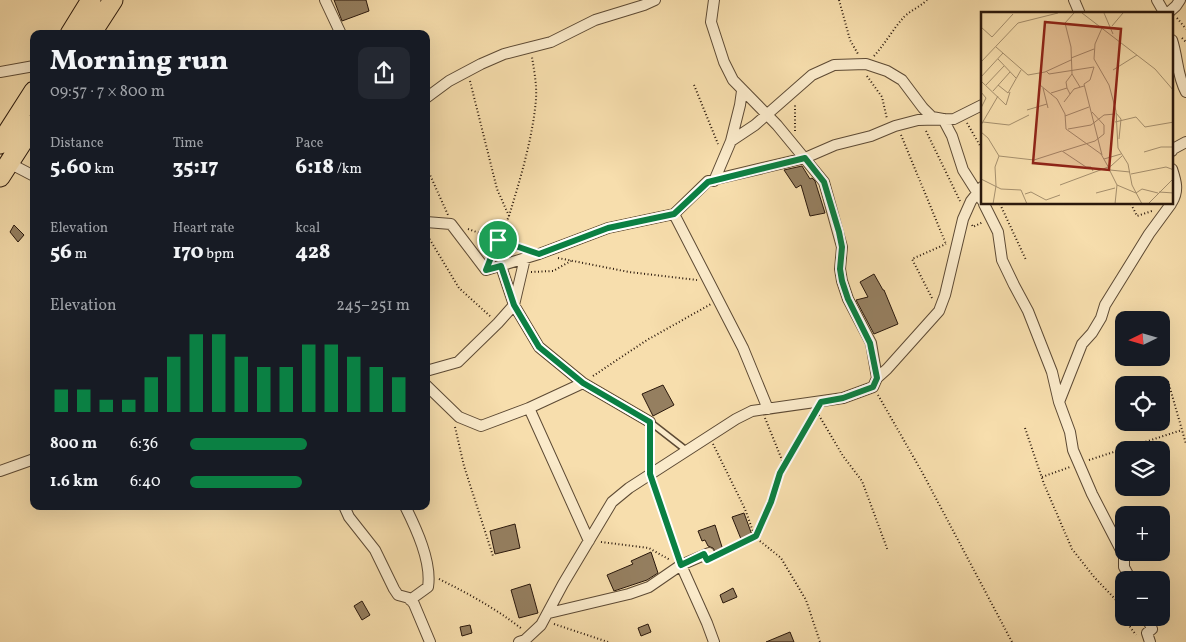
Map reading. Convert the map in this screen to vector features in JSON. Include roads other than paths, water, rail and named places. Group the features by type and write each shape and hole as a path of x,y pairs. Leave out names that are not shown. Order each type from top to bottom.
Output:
{"highway":[{"path":"72,30 91,0"},
{"path":"94,30 113,0"},
{"path":"0,144 30,96"},
{"path":"4,170 30,130"}],"street":[{"path":"325,0 339,30"},
{"path":"430,95 449,81 504,54 532,48 562,38 595,20 655,0"},
{"path":"714,0 711,22 724,62 733,80 795,146 824,182 842,247 840,269 842,281 848,299 870,343 875,382"},
{"path":"1074,0 1079,12"},
{"path":"1157,0 1168,12 1180,0"},
{"path":"1174,46 1180,80 1186,92"},
{"path":"732,141 755,125 812,75 834,65 862,64 888,70 902,80 932,117 943,119"},
{"path":"0,72 30,67"},
{"path":"714,181 732,141 742,91"},
{"path":"430,222 451,224 486,270 539,254 608,228 674,214 708,182 805,158 835,145 871,136 893,127 921,120 954,119 981,106"},
{"path":"519,642 525,640 541,625 612,502 629,488 686,450 752,411 843,398 875,382 939,311 959,232 966,213 980,193 963,170 952,136 943,119"},
{"path":"1174,150 1186,142"},
{"path":"4,170 30,175"},
{"path":"1174,174 1177,182 1174,200"},
{"path":"985,205 998,232 1002,260 1036,329 1052,372 1059,402 1070,432 1073,450 1092,494 1124,556 1124,567 1126,571"},
{"path":"1059,402 1082,344 1092,333 1101,318 1105,305 1149,234 1171,205"},
{"path":"674,214 743,348 765,409"},
{"path":"430,370 458,362 514,305 525,258"},
{"path":"501,266 514,305 539,347 583,383 650,422"},
{"path":"430,389 459,417 481,426 529,408 583,383"},
{"path":"529,408 589,541"},
{"path":"0,471 30,460"},
{"path":"346,510 355,526 376,550 398,595 410,600 414,604 430,642"},
{"path":"407,510 422,546 428,575 428,587 410,600"},
{"path":"546,617 648,587 681,565 706,554"},
{"path":"681,565 714,642"},
{"path":"1150,642 1147,633 1152,629 1151,626"}],"lane":[{"path":"650,422 686,450"},
{"path":"650,422 650,474"}]}
